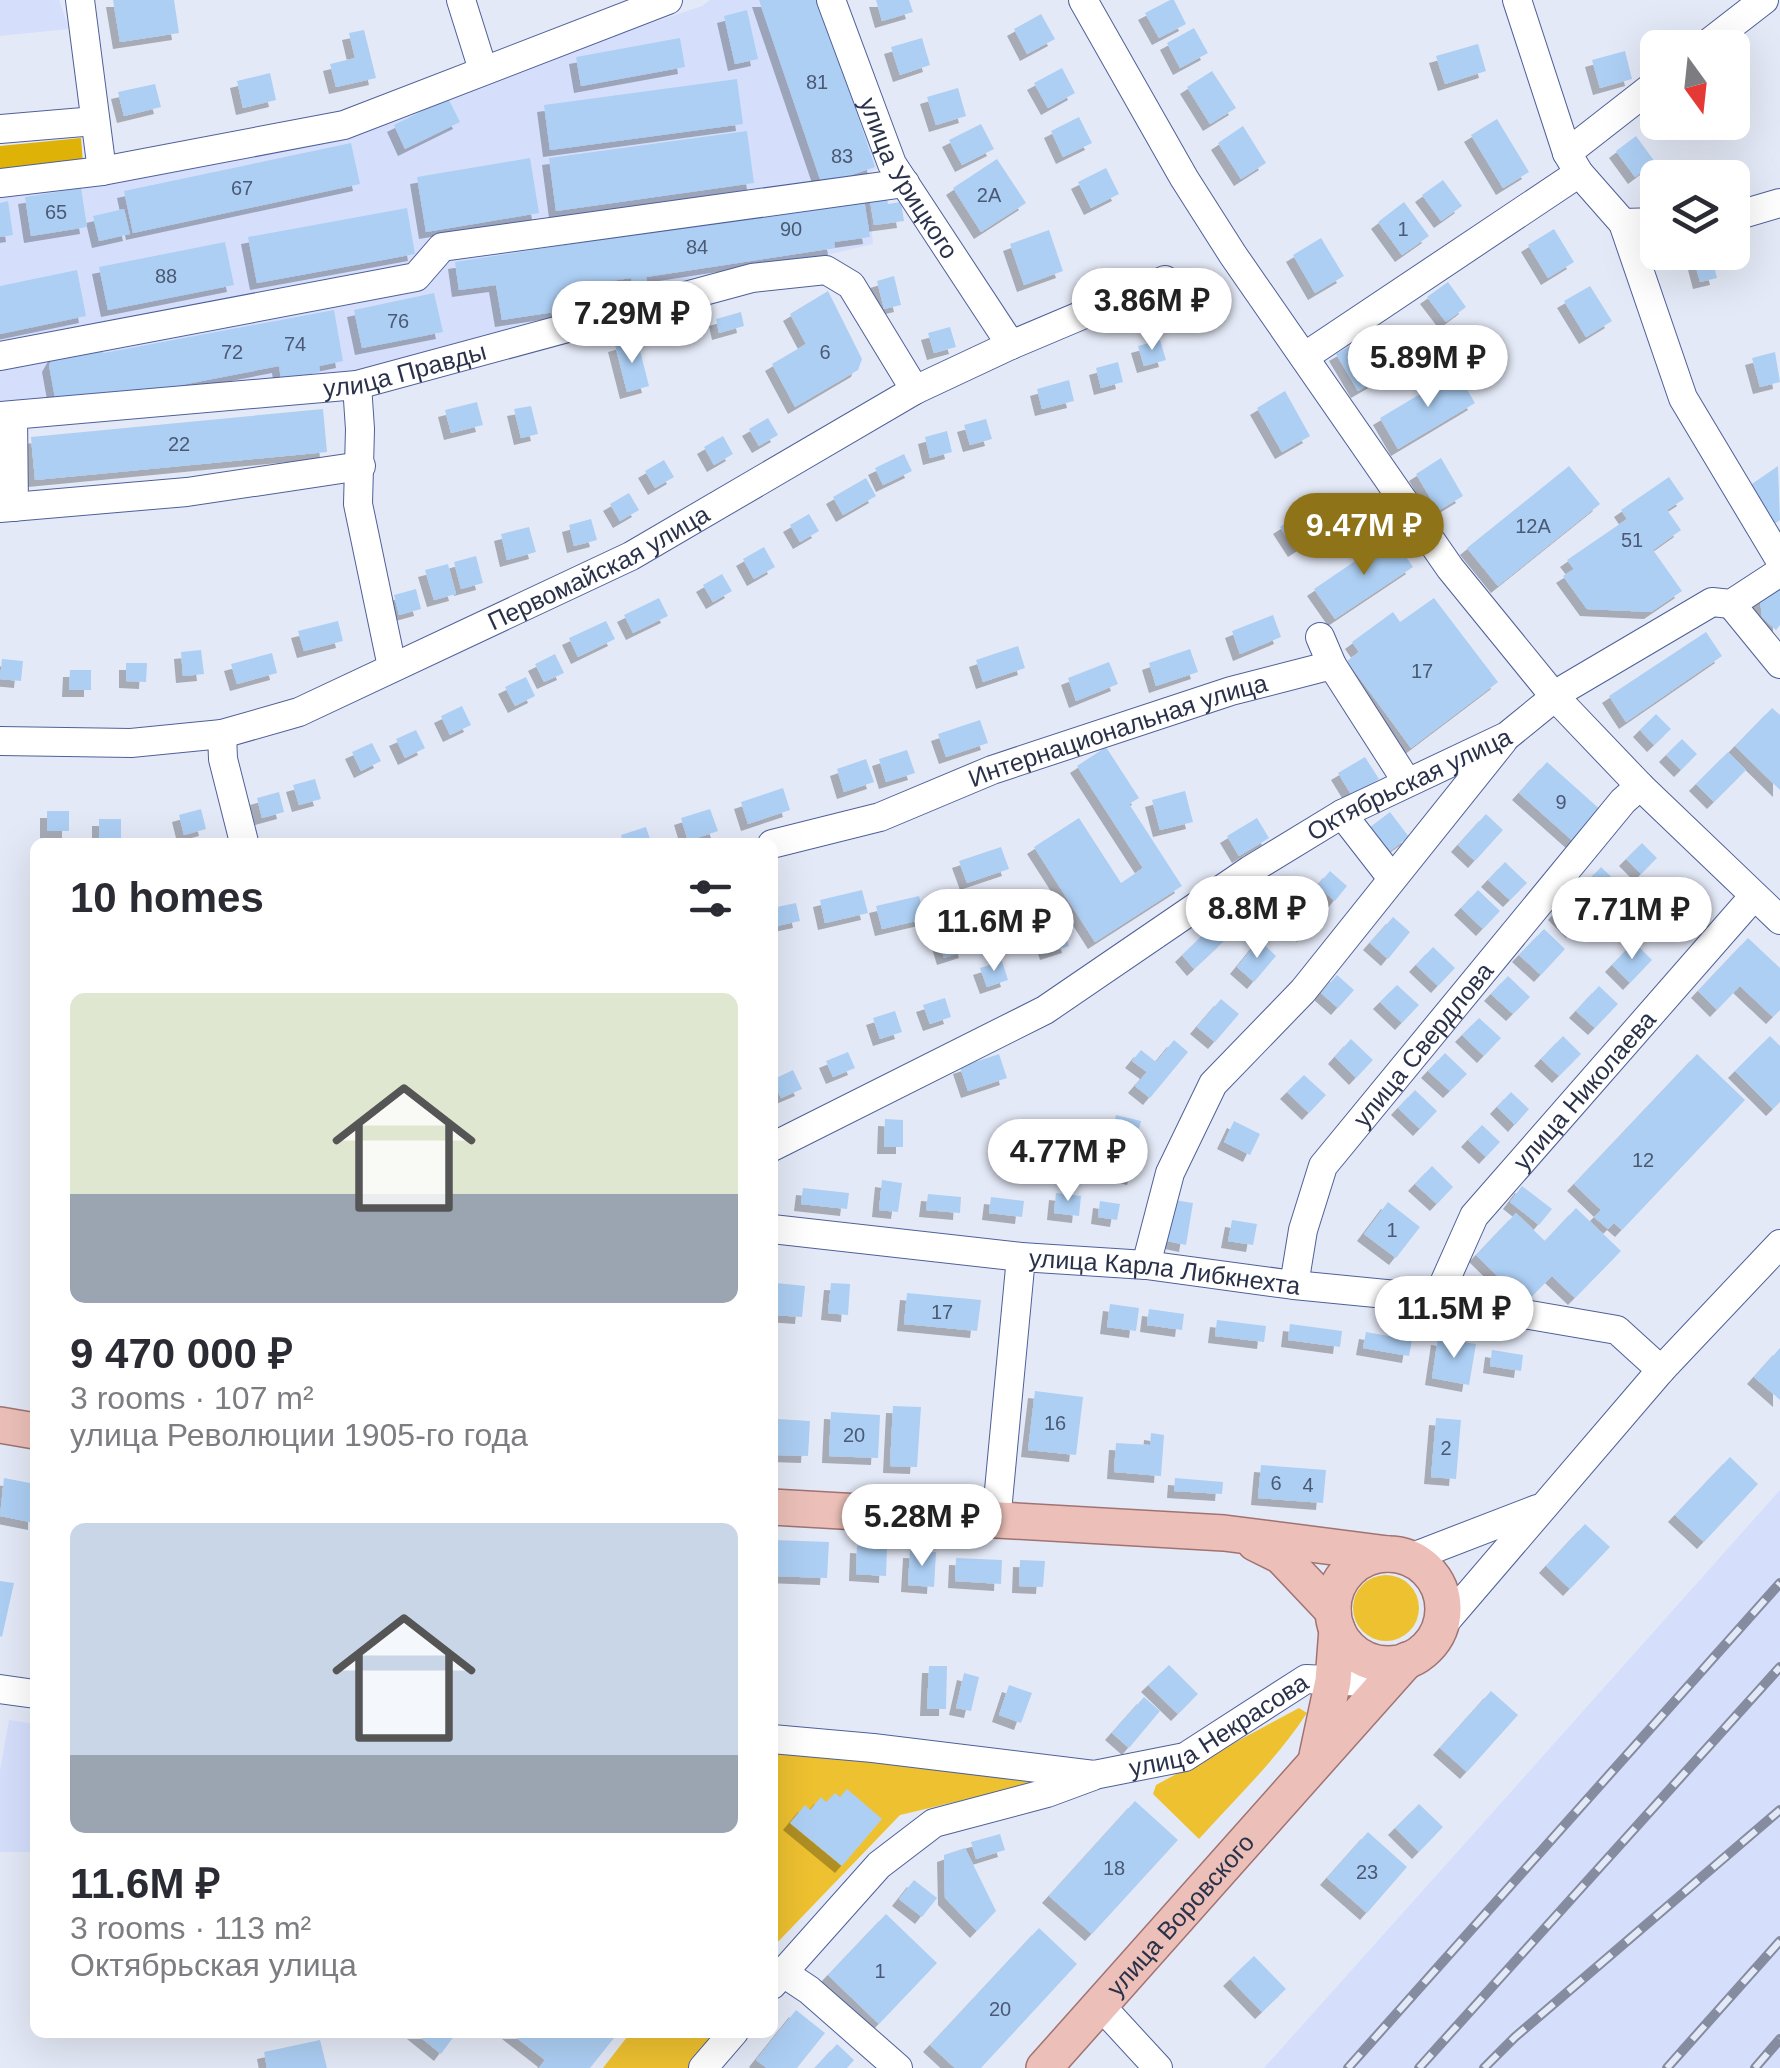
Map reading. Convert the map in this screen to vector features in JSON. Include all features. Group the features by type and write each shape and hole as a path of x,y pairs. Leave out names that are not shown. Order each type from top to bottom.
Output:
{"main road":[{"path":"0,1424 30,1430"},
{"path":"778,1507 1224,1533 1399,1556 1424,1567 1441,1591 1440,1628 1427,1648 1395,1672 1393,1664 1365,1659 1344,1641 1335,1620 1281,1556 1245,1538"},
{"path":"1335,1620 1340,1582 1348,1571 1360,1561 1399,1556"},
{"name":"улица Воровского","path":"1316,1760 1333,1681 1335,1620"},
{"name":"улица Воровского","path":"1044,2068 1395,1672"}],"street":[{"path":"80,0 102,171"},
{"path":"460,0 483,70"},
{"path":"0,183 102,171 344,126 668,0"},
{"name":"улица Урицкого","path":"830,0 892,164 1012,344"},
{"path":"1084,0 1184,178 1450,568 1555,697 1640,786 1780,920"},
{"path":"1517,0 1573,163 1624,223 1684,398 1780,560"},
{"path":"1725,30 1764,0"},
{"path":"1304,358 1573,163 1640,99"},
{"path":"0,129 95,121"},
{"path":"0,356 416,277 442,247 905,183"},
{"path":"1750,211 1780,203"},
{"path":"1624,223 1640,223"},
{"name":"улица Правды","path":"6,416 357,385 752,278 826,270 851,285 916,390"},
{"name":"Первомайская улица","path":"0,741 132,743 222,734 299,712 630,556 916,390 1012,344 1165,280"},
{"path":"357,385 358,504 392,667"},
{"path":"6,416 7,508 187,492 360,466"},
{"name":"Октябрьская улица","path":"778,1143 1044,1010 1250,870 1342,814 1508,736 1555,697 1712,602 1731,604 1780,572"},
{"path":"1731,604 1780,664"},
{"path":"1320,637 1332,664 1407,782"},
{"name":"Интернациональная улица","path":"778,842 880,817 1010,764 1231,691 1332,664"},
{"path":"222,734 224,760 243,838"},
{"path":"1146,1265 1170,1173 1213,1084 1303,991 1508,736"},
{"name":"улица Свердлова","path":"1294,1285 1304,1230 1323,1166 1610,816 1640,786"},
{"path":"1342,814 1391,877"},
{"name":"улица Николаева","path":"1436,1300 1474,1216 1754,896"},
{"name":"улица Карла Либкнехта","path":"778,1230 1146,1265 1436,1300 1617,1330 1660,1370"},
{"path":"1440,1628 1660,1370 1780,1244"},
{"path":"991,1520 998,1501 1021,1256"},
{"path":"1399,1556 1543,1507"},
{"name":"улица Некрасова","path":"778,1740 1049,1780 1186,1757 1306,1679 1333,1681 1395,1672"},
{"path":"1,1694 30,1694"},
{"path":"778,1978 879,1865 934,1823 1049,1780"},
{"path":"778,1979 808,1990 898,2068"},
{"path":"1100,2005 1158,2068"},
{"path":"704,2068 729,2038"}],"shaded area":[{"path":"0,0 59,0 69,29 0,36"},
{"path":"710,0 824,0 845,48 877,169 866,174 873,244 747,274 361,379 0,410 0,188 101,179 351,138 490,77 702,6"},
{"path":"81,138 83,163 0,171 0,146"},
{"path":"1780,1490 1780,2068 1264,2068 1485,1821"},
{"path":"1386,1575 1399,1577 1409,1585 1417,1595 1417,1621 1409,1631 1399,1639 1386,1641 1373,1639 1363,1631 1355,1621 1353,1608 1355,1595 1363,1585 1373,1577"},
{"path":"1299,1708 1307,1713 1295,1730 1199,1839 1153,1794 1156,1785"},
{"path":"9,1720 30,1723 30,1852 0,1852 0,1771"},
{"path":"778,1753 1036,1774 1039,1782 900,1815 778,1942"},
{"path":"626,2038 715,2038 690,2068 603,2068"}],"building":[{"path":"113,0 174,0 179,33 120,42"},
{"path":"759,0 819,0 875,167 822,185"},
{"path":"876,0 909,0 913,12 882,21"},
{"path":"1174,0 1186,24 1159,38 1145,13"},
{"path":"747,10 758,59 735,64 724,16"},
{"path":"1041,14 1055,39 1027,54 1014,29"},
{"path":"1194,28 1208,53 1180,68 1167,43"},
{"path":"364,30 376,78 336,87 330,64 355,58 349,33"},
{"path":"680,38 685,67 581,86 576,57"},
{"path":"922,38 930,65 900,75 891,47"},
{"path":"1478,44 1486,71 1445,84 1436,56"},
{"path":"1625,51 1632,79 1600,88 1592,60"},
{"path":"1062,68 1075,93 1048,108 1034,83"},
{"path":"1212,71 1236,108 1210,124 1187,87"},
{"path":"270,73 276,100 243,108 237,81"},
{"path":"737,79 743,124 550,150 544,105"},
{"path":"155,84 161,107 124,116 118,92"},
{"path":"958,88 966,116 936,125 927,97"},
{"path":"448,98 460,122 405,149 394,125"},
{"path":"1079,117 1092,143 1063,157 1051,131"},
{"path":"1497,119 1529,172 1503,188 1471,135"},
{"path":"981,124 994,149 962,165 949,140"},
{"path":"1243,126 1266,163 1241,179 1218,143"},
{"path":"747,131 754,183 556,211 549,158"},
{"path":"1636,136 1654,160 1640,160 1640,173 1635,177 1616,151"},
{"path":"351,143 360,184 133,233 124,191"},
{"path":"530,158 539,213 426,232 417,177"},
{"path":"997,159 1026,203 981,232 953,188"},
{"path":"1106,168 1119,194 1091,208 1078,182"},
{"path":"1443,180 1462,206 1441,221 1422,195"},
{"path":"81,188 87,227 31,236 25,197"},
{"path":"886,191 888,204 901,202 904,221 874,225 869,194"},
{"path":"864,199 870,237 834,242 835,248 646,277 648,287 632,290 631,278 597,283 601,305 502,320 496,285 459,290 455,262"},
{"path":"8,201 13,235 0,237 0,203"},
{"path":"1404,202 1429,236 1402,255 1378,222"},
{"path":"407,208 415,254 257,283 248,237"},
{"path":"124,209 130,234 99,241 93,216"},
{"path":"1554,229 1574,262 1548,278 1528,245"},
{"path":"1049,230 1063,271 1024,285 1010,244"},
{"path":"1321,238 1344,276 1315,293 1293,255"},
{"path":"225,242 234,285 108,310 99,267"},
{"path":"77,270 86,316 0,334 0,286"},
{"path":"1697,270 1715,270 1717,278 1700,282"},
{"path":"894,276 901,305 884,309 877,281"},
{"path":"1448,282 1466,307 1446,322 1427,297"},
{"path":"1590,286 1612,321 1586,337 1564,301"},
{"path":"828,291 862,359 858,370 795,407 772,364 806,344 790,314"},
{"path":"434,293 443,332 362,348 354,310"},
{"path":"334,310 343,361 319,366 320,372 281,379 279,366 57,409 49,365 57,351 92,344 104,353"},
{"path":"741,312 744,326 719,333 716,319"},
{"path":"950,327 956,347 934,353 928,333"},
{"path":"637,339 649,386 627,392 615,345"},
{"path":"1362,339 1384,376 1358,391 1336,354"},
{"path":"1160,340 1166,360 1144,366 1138,346"},
{"path":"1775,352 1780,382 1760,387 1752,358"},
{"path":"1118,362 1123,382 1101,388 1096,368"},
{"path":"1457,372 1475,403 1398,449 1380,418"},
{"path":"1069,380 1074,401 1042,409 1037,389"},
{"path":"1285,391 1310,436 1282,452 1257,408"},
{"path":"477,402 483,425 451,433 445,410"},
{"path":"531,406 538,434 521,438 514,409"},
{"path":"323,409 327,452 35,480 31,437"},
{"path":"768,418 778,435 759,446 749,429"},
{"path":"986,419 992,439 970,445 964,425"},
{"path":"947,431 952,452 930,458 925,437"},
{"path":"723,436 733,454 714,465 704,447"},
{"path":"904,454 912,471 883,485 875,468"},
{"path":"1441,458 1463,496 1438,511 1416,474"},
{"path":"664,460 674,477 655,488 645,471"},
{"path":"1569,466 1600,504 1498,586 1467,548"},
{"path":"1778,466 1780,520 1773,525 1749,486"},
{"path":"1669,477 1684,499 1667,510 1681,530 1653,550 1682,591 1651,612 1587,609 1563,576 1574,569 1567,560 1627,519 1621,510"},
{"path":"866,478 876,496 843,515 833,497"},
{"path":"629,493 639,510 620,521 610,504"},
{"path":"1327,497 1341,520 1295,550 1280,527"},
{"path":"809,514 819,531 800,542 790,525"},
{"path":"591,519 597,540 574,546 569,525"},
{"path":"529,527 536,552 507,560 501,534"},
{"path":"1392,536 1413,567 1335,619 1314,589"},
{"path":"764,547 775,567 754,579 743,559"},
{"path":"476,556 483,583 461,589 454,562"},
{"path":"448,564 456,594 434,600 425,570"},
{"path":"722,574 732,591 713,602 703,585"},
{"path":"1774,585 1780,590 1780,625 1776,630 1762,617 1760,600"},
{"path":"416,589 421,609 399,615 394,595"},
{"path":"659,598 668,616 633,633 624,615"},
{"path":"1434,598 1498,682 1411,748 1347,661 1359,652 1352,642 1393,612 1400,622"},
{"path":"1273,615 1281,637 1240,654 1232,631"},
{"path":"338,621 343,641 304,651 298,631"},
{"path":"606,621 615,639 578,657 569,638"},
{"path":"1706,632 1722,656 1626,722 1609,696"},
{"path":"1018,646 1025,668 983,682 976,660"},
{"path":"1190,649 1198,672 1156,686 1149,663"},
{"path":"201,650 204,674 183,676 181,652"},
{"path":"272,653 277,673 237,684 231,664"},
{"path":"555,654 564,673 544,682 535,664"},
{"path":"2,659 23,661 21,681 0,679"},
{"path":"1109,662 1118,684 1076,701 1068,678"},
{"path":"126,663 147,663 146,682 126,681"},
{"path":"70,670 91,670 91,690 69,690"},
{"path":"526,677 535,696 515,706 505,687"},
{"path":"462,706 471,725 450,735 441,716"},
{"path":"1772,708 1780,715 1780,790 1735,746"},
{"path":"1656,714 1671,729 1654,745 1640,730"},
{"path":"980,720 988,743 946,757 938,734"},
{"path":"416,730 425,748 405,758 396,739"},
{"path":"1682,739 1697,754 1681,770 1666,755"},
{"path":"372,743 381,761 361,771 352,752"},
{"path":"1106,747 1139,798 1129,804 1182,886 1095,942 1034,847 1079,818 1121,883 1143,868 1077,766"},
{"path":"907,750 915,773 886,782 879,759"},
{"path":"1728,752 1746,770 1714,802 1696,784"},
{"path":"1365,757 1379,779 1352,796 1338,773"},
{"path":"866,759 874,782 844,792 837,769"},
{"path":"1547,762 1603,812 1575,843 1519,793"},
{"path":"315,779 321,799 299,805 293,785"},
{"path":"783,788 790,810 748,824 741,802"},
{"path":"1185,791 1193,822 1160,830 1152,800"},
{"path":"279,792 284,812 262,818 257,798"},
{"path":"201,809 206,829 184,835 179,815"},
{"path":"710,809 718,831 687,838 681,818"},
{"path":"47,811 69,811 69,831 47,831"},
{"path":"1390,812 1409,837 1383,856 1365,831"},
{"path":"1486,814 1503,830 1475,861 1458,845"},
{"path":"1257,818 1269,838 1239,856 1227,836"},
{"path":"99,819 121,819 121,838 99,838"},
{"path":"646,827 650,838 622,838 621,835"},
{"path":"1642,843 1657,858 1641,874 1626,859"},
{"path":"1001,847 1009,869 967,883 959,861"},
{"path":"1505,862 1527,883 1510,900 1488,880"},
{"path":"1601,867 1623,888 1606,905 1584,885"},
{"path":"1330,871 1347,886 1335,901 1317,886"},
{"path":"1685,883 1700,898 1684,914 1669,899"},
{"path":"862,890 868,913 825,923 820,900"},
{"path":"1478,890 1500,911 1483,929 1461,908"},
{"path":"919,896 925,919 882,929 876,906"},
{"path":"1569,898 1587,916 1573,931 1555,913"},
{"path":"796,903 800,921 778,926 778,907"},
{"path":"1299,905 1317,920 1304,935 1287,920"},
{"path":"1393,917 1410,932 1388,959 1370,943"},
{"path":"1212,926 1225,940 1194,969 1182,955"},
{"path":"1063,927 1069,946 1047,953 1041,934"},
{"path":"1544,929 1565,949 1541,975 1519,955"},
{"path":"959,931 966,951 944,958 938,938"},
{"path":"1748,938 1780,968 1780,1010 1773,1017 1740,986 1717,1010 1698,991"},
{"path":"1259,940 1276,956 1254,982 1237,967"},
{"path":"1634,942 1652,960 1630,983 1612,965"},
{"path":"1433,947 1455,968 1438,986 1416,965"},
{"path":"1002,961 1008,980 987,987 980,968"},
{"path":"1337,975 1354,990 1338,1008 1321,993"},
{"path":"1508,976 1530,997 1513,1014 1491,994"},
{"path":"1397,985 1419,1005 1402,1023 1380,1002"},
{"path":"1599,986 1618,1004 1595,1028 1576,1011"},
{"path":"945,998 951,1017 930,1024 923,1005"},
{"path":"1221,999 1239,1014 1215,1042 1197,1027"},
{"path":"895,1011 902,1032 880,1039 873,1018"},
{"path":"1479,1018 1501,1038 1484,1056 1462,1035"},
{"path":"1563,1036 1581,1054 1559,1076 1541,1059"},
{"path":"1770,1036 1780,1046 1780,1102 1773,1109 1735,1071"},
{"path":"1351,1039 1373,1060 1356,1078 1335,1057"},
{"path":"1174,1040 1188,1052 1150,1098 1135,1086 1147,1072 1132,1061 1141,1050 1156,1062"},
{"path":"848,1052 855,1068 833,1077 826,1061"},
{"path":"1445,1053 1467,1074 1450,1091 1428,1071"},
{"path":"999,1054 1007,1078 968,1091 960,1067"},
{"path":"1697,1054 1745,1100 1622,1230 1614,1223 1608,1229 1594,1217 1601,1210 1574,1184"},
{"path":"793,1070 802,1089 781,1098 778,1077"},
{"path":"1304,1075 1326,1095 1309,1113 1287,1092"},
{"path":"1415,1090 1437,1111 1420,1129 1398,1108"},
{"path":"1511,1092 1529,1109 1515,1125 1497,1107"},
{"path":"1116,1115 1141,1121 1136,1142 1111,1136"},
{"path":"885,1119 903,1120 903,1147 884,1147"},
{"path":"1234,1121 1260,1134 1250,1155 1224,1142"},
{"path":"1482,1125 1500,1142 1486,1157 1468,1140"},
{"path":"1114,1152 1140,1158 1134,1178 1109,1172"},
{"path":"1432,1166 1453,1187 1437,1204 1415,1184"},
{"path":"882,1180 902,1183 898,1212 879,1210"},
{"path":"1522,1186 1552,1209 1539,1225 1510,1202"},
{"path":"803,1188 849,1193 847,1209 801,1204"},
{"path":"1056,1193 1081,1196 1079,1216 1054,1213"},
{"path":"928,1194 961,1197 960,1213 926,1210"},
{"path":"991,1197 1024,1201 1022,1217 989,1213"},
{"path":"1174,1200 1193,1203 1186,1245 1167,1241"},
{"path":"1100,1201 1120,1204 1117,1220 1098,1217"},
{"path":"1388,1202 1420,1227 1396,1258 1364,1234"},
{"path":"1576,1208 1621,1251 1575,1298 1552,1276 1525,1303 1476,1255 1516,1213 1545,1241"},
{"path":"1232,1220 1257,1224 1253,1245 1228,1241"},
{"path":"778,1283 805,1286 802,1317 778,1315"},
{"path":"831,1283 850,1284 848,1315 828,1313"},
{"path":"907,1293 981,1300 977,1331 904,1324"},
{"path":"1110,1304 1139,1308 1136,1331 1107,1327"},
{"path":"1149,1309 1184,1314 1182,1330 1147,1325"},
{"path":"1217,1320 1266,1326 1264,1342 1215,1336"},
{"path":"1290,1324 1342,1331 1340,1347 1288,1340"},
{"path":"1366,1332 1412,1340 1409,1356 1363,1348"},
{"path":"1438,1338 1476,1344 1469,1385 1432,1378"},
{"path":"1780,1348 1780,1400 1754,1377"},
{"path":"1492,1350 1523,1355 1521,1371 1490,1366"},
{"path":"1035,1391 1083,1397 1076,1455 1028,1450"},
{"path":"893,1406 921,1407 917,1467 890,1466"},
{"path":"831,1412 880,1415 878,1458 829,1456"},
{"path":"1436,1418 1461,1420 1456,1479 1431,1477"},
{"path":"778,1419 810,1421 808,1456 778,1455"},
{"path":"1151,1433 1164,1435 1161,1476 1114,1472 1116,1443 1150,1445"},
{"path":"1730,1457 1758,1484 1704,1542 1675,1515"},
{"path":"1261,1465 1326,1470 1323,1503 1258,1498"},
{"path":"4,1478 30,1483 30,1522 0,1516"},
{"path":"1175,1478 1223,1482 1222,1494 1174,1491"},
{"path":"1585,1524 1610,1547 1570,1589 1546,1566"},
{"path":"778,1540 829,1542 827,1578 778,1576"},
{"path":"857,1546 887,1548 886,1576 856,1574"},
{"path":"910,1551 936,1552 934,1587 908,1585"},
{"path":"956,1558 1002,1560 1001,1584 955,1581"},
{"path":"1020,1560 1045,1561 1043,1587 1019,1586"},
{"path":"0,1581 14,1583 2,1637 0,1636"},
{"path":"1169,1665 1198,1694 1178,1714 1148,1685"},
{"path":"929,1666 947,1666 946,1709 927,1709"},
{"path":"964,1673 979,1677 971,1711 956,1708"},
{"path":"1009,1685 1032,1693 1021,1723 999,1715"},
{"path":"1491,1691 1518,1715 1467,1772 1440,1748"},
{"path":"1144,1697 1160,1711 1129,1748 1112,1733"},
{"path":"847,1789 882,1819 842,1866 790,1823 805,1805 810,1810 821,1797 826,1802 835,1793 840,1797"},
{"path":"1135,1801 1178,1840 1092,1934 1049,1896"},
{"path":"1419,1804 1443,1827 1419,1852 1395,1828"},
{"path":"1368,1832 1407,1867 1367,1913 1327,1878"},
{"path":"1000,1834 1005,1850 976,1859 971,1842"},
{"path":"965,1848 996,1911 977,1931 945,1898 944,1855"},
{"path":"914,1880 937,1898 922,1917 899,1899"},
{"path":"886,1914 937,1963 879,2024 828,1975"},
{"path":"1039,1928 1077,1964 981,2068 955,2068 930,2045"},
{"path":"1254,1956 1286,1989 1262,2012 1230,1979"},
{"path":"796,2010 825,2033 797,2068 767,2068 756,2060 774,2038 778,2038"},
{"path":"421,2038 453,2038 441,2054"},
{"path":"517,2038 614,2038 590,2068 539,2068 545,2060"},
{"path":"320,2040 327,2068 267,2068 264,2052"},
{"path":"837,2044 854,2060 847,2068 815,2068"}],"railway":[{"path":"1348,2068 1780,1583"},
{"path":"1419,2068 1780,1667"},
{"path":"1484,2068 1515,2037 1780,1810"},
{"path":"1667,2068 1780,1941"},
{"path":"1755,2068 1780,2039"}]}
